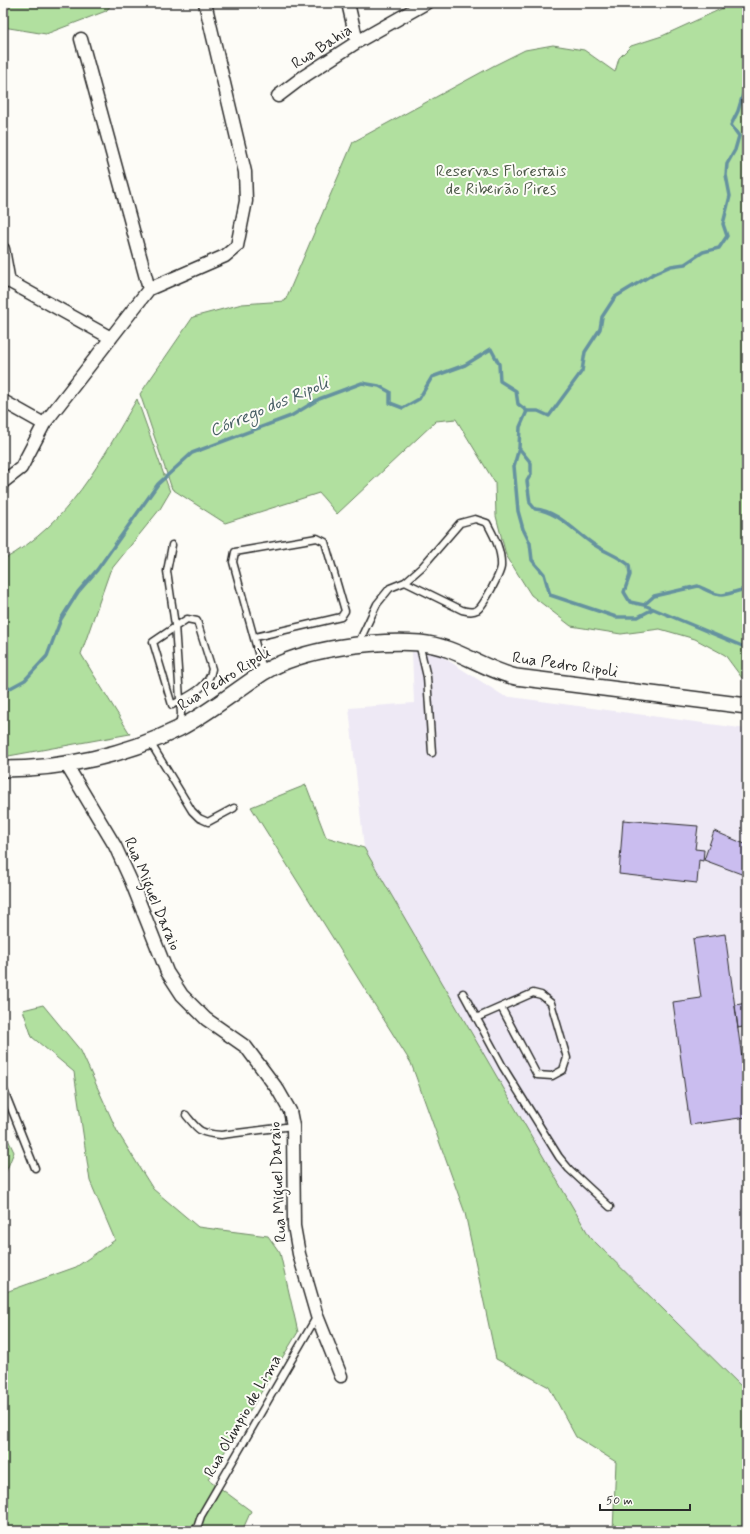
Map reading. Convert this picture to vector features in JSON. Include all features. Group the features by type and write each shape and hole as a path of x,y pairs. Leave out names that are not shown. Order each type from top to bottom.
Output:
{"street":[{"path":"3,482 21,468 44,424 149,289 225,256 237,246 246,201 245,172 204,3"},
{"path":"348,3 357,42"},
{"name":"Rua Bahia","path":"278,96 357,42 426,3"},
{"path":"81,39 149,289"},
{"path":"3,249 6,280 111,338"},
{"path":"3,401 44,424"},
{"name":"Rua Pedro Ripoli","path":"3,769 66,764 125,750 150,742 209,711 265,671 312,653 357,646 419,643 443,646 502,674 516,677 747,706"},
{"name":"Rua Miguel Daraio","path":"66,764 115,846 131,881 167,972 182,995 206,1018 246,1046 278,1090 290,1111 293,1126 294,1226 299,1254 317,1316 341,1376"}],"lane":[{"path":"357,646 377,604 390,588 405,582 422,568 460,523 475,519 487,523 497,541 501,568 483,604 478,610 472,612 462,610 405,582"},
{"path":"255,637 342,617 345,610 325,542 317,538 235,552 233,562 255,637 265,671"},
{"path":"172,544 167,571 176,625 180,700 179,728"},
{"path":"187,619 197,622 212,669 208,683 180,700 172,705 153,642 187,619"},
{"path":"419,643 428,677 432,753"},
{"path":"150,742 192,811 199,818 208,822 234,808"},
{"path":"463,993 503,1067 559,1157 569,1169 610,1207"},
{"path":"476,1018 501,1007 533,993 541,995 551,1003 567,1058 563,1070 552,1076 537,1075 501,1007"},
{"path":"3,1088 36,1168"},
{"path":"186,1115 200,1132 211,1134 221,1135 293,1126"},
{"name":"Rua Olimpio de Lima","path":"196,1531 201,1516 317,1316"}],"shaded area":[{"path":"412,652 438,654 504,696 747,729 747,1392 590,1237 364,848 349,708 414,703"}],"green space":[{"path":"3,3 113,3 106,11 46,34 3,27"},
{"name":"Reservas Florestais de Ribeirão Pires","path":"734,3 747,3 747,679 742,678 725,655 695,639 660,629 621,634 571,626 531,595 506,555 496,516 495,483 456,419 436,421 337,514 319,493 225,523 172,489 140,394 193,317 242,304 285,301 353,142 525,50 553,45 584,50 615,72 619,58 631,46 662,36"},
{"path":"137,399 170,492 160,509 110,571 81,654 130,734 3,757 3,560 26,545 47,528 65,509 96,468"},
{"path":"306,785 326,837 364,848 590,1237 747,1392 747,1531 613,1531 616,1462 576,1437 549,1387 496,1359 465,1213 411,1063 251,807"},
{"path":"43,1005 81,1051 117,1131 153,1189 198,1227 268,1236 280,1253 298,1332 208,1479 251,1511 242,1531 3,1531 3,1293 76,1267 115,1240 90,1181 74,1072 32,1037 23,1010"},
{"path":"3,1129 14,1152 3,1179"}],"building":[{"path":"623,820 698,826 695,849 704,850 703,861 699,860 697,883 619,874"},
{"path":"714,831 747,845 747,868 744,875 704,860"},
{"path":"744,930 747,930 747,954"},
{"path":"725,934 747,1095 747,1117 690,1125 673,1002 701,998 693,939"},
{"path":"747,1003 747,1026 738,1028 735,1005"}],"waterway":[{"path":"527,411 538,411 549,416 582,371 585,352 600,329 602,317 615,297 653,274 671,266 685,264 703,252 719,248 727,236 723,224 730,196 726,175 727,164 735,150 739,136 731,125 738,111 747,81"},
{"name":"Córrego dos Ripoli","path":"3,692 25,680 47,656 61,619 78,592 97,570 158,484 192,453 291,416 319,399 362,383 379,386 390,392 390,403 403,408 419,399 432,377 465,365 491,349 499,364 500,381 516,391 518,404 527,411 520,427 519,448 531,463 531,474 527,481 530,503 535,509 559,518 593,544 629,565 630,575 624,592 630,602 644,605 747,648"},
{"name":"Córrego dos Ripoli","path":"519,448 514,466 518,511 523,529 530,543 532,560 544,574 550,595 616,617 638,617 653,609"},
{"name":"Córrego dos Ripoli","path":"644,605 654,596 698,586 719,595 747,589"}]}
